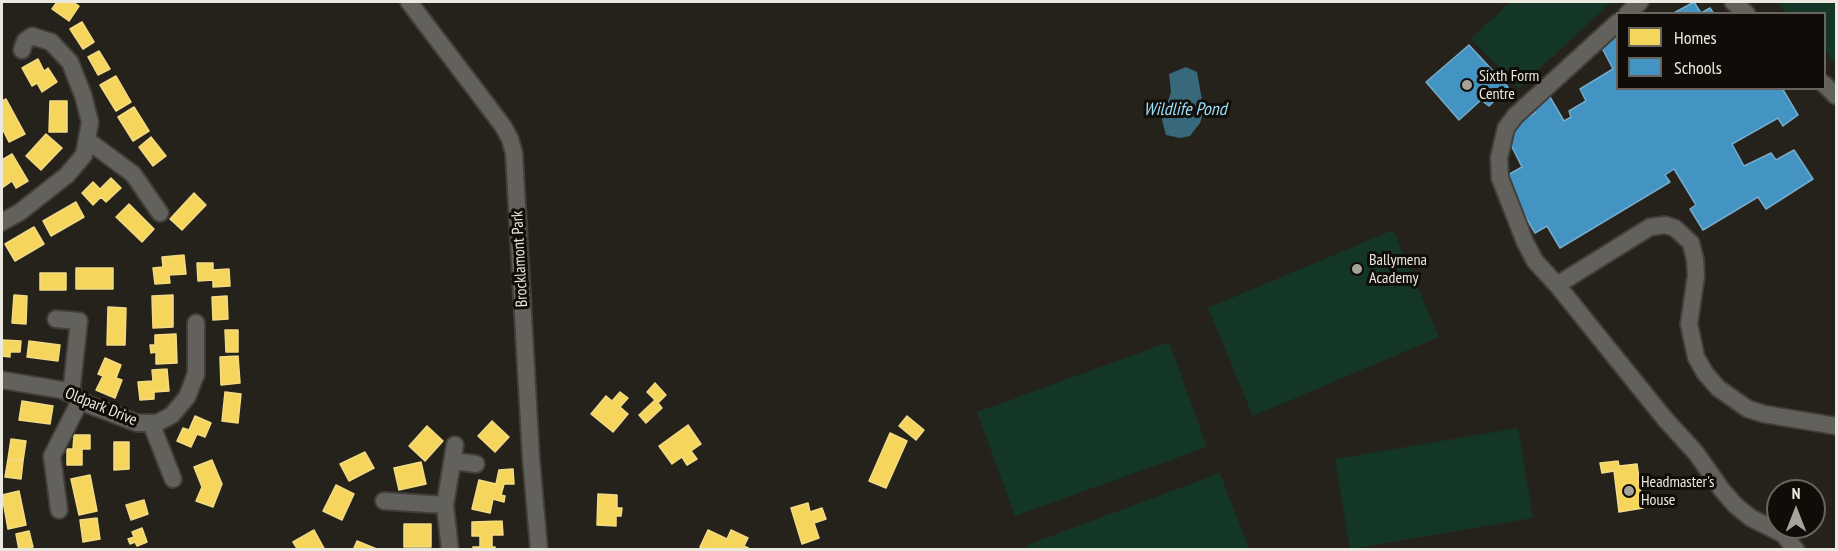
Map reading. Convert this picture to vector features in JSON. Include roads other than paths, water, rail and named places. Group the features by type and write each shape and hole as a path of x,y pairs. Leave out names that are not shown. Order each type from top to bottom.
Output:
{"street":[{"name":"Brocklamont Park","path":"409,2 503,126 514,153 531,458 539,549"},
{"path":"1733,2 1745,12"},
{"path":"1616,23 1515,116 1506,128 1502,137 1499,158 1500,178 1529,251 1542,269 1665,419 1701,459 1735,505 1751,518 1783,534 1796,549"},
{"path":"2,222 20,212 67,175 84,155 90,122 83,95 70,62 51,42 33,36 25,41 22,50"},
{"path":"87,140 133,174 160,213"},
{"path":"1557,285 1650,227 1665,225 1676,228 1691,243 1695,259 1696,276 1689,324 1696,357 1705,373 1718,388 1748,409 1764,414 1836,426"},
{"path":"56,318 79,321 76,397 52,456 59,510"},
{"name":"Oldpark Drive","path":"2,380 76,397 137,423 157,423 172,415 187,397 196,374 196,323"},
{"path":"151,423 173,479"},
{"path":"450,549 445,505 454,453 476,464"},
{"path":"384,501 445,505"}],"water":[{"name":"Wildlife Pond","path":"1186,67 1197,72 1204,111 1200,123 1190,136 1180,138 1166,135 1162,120 1171,92 1169,74"}],"place":[{"name":"Sixth Form Centre","path":"1467,85"},
{"name":"Ballymena Academy","path":"1357,269"},
{"name":"Headmaster's House","path":"1629,491"}]}
